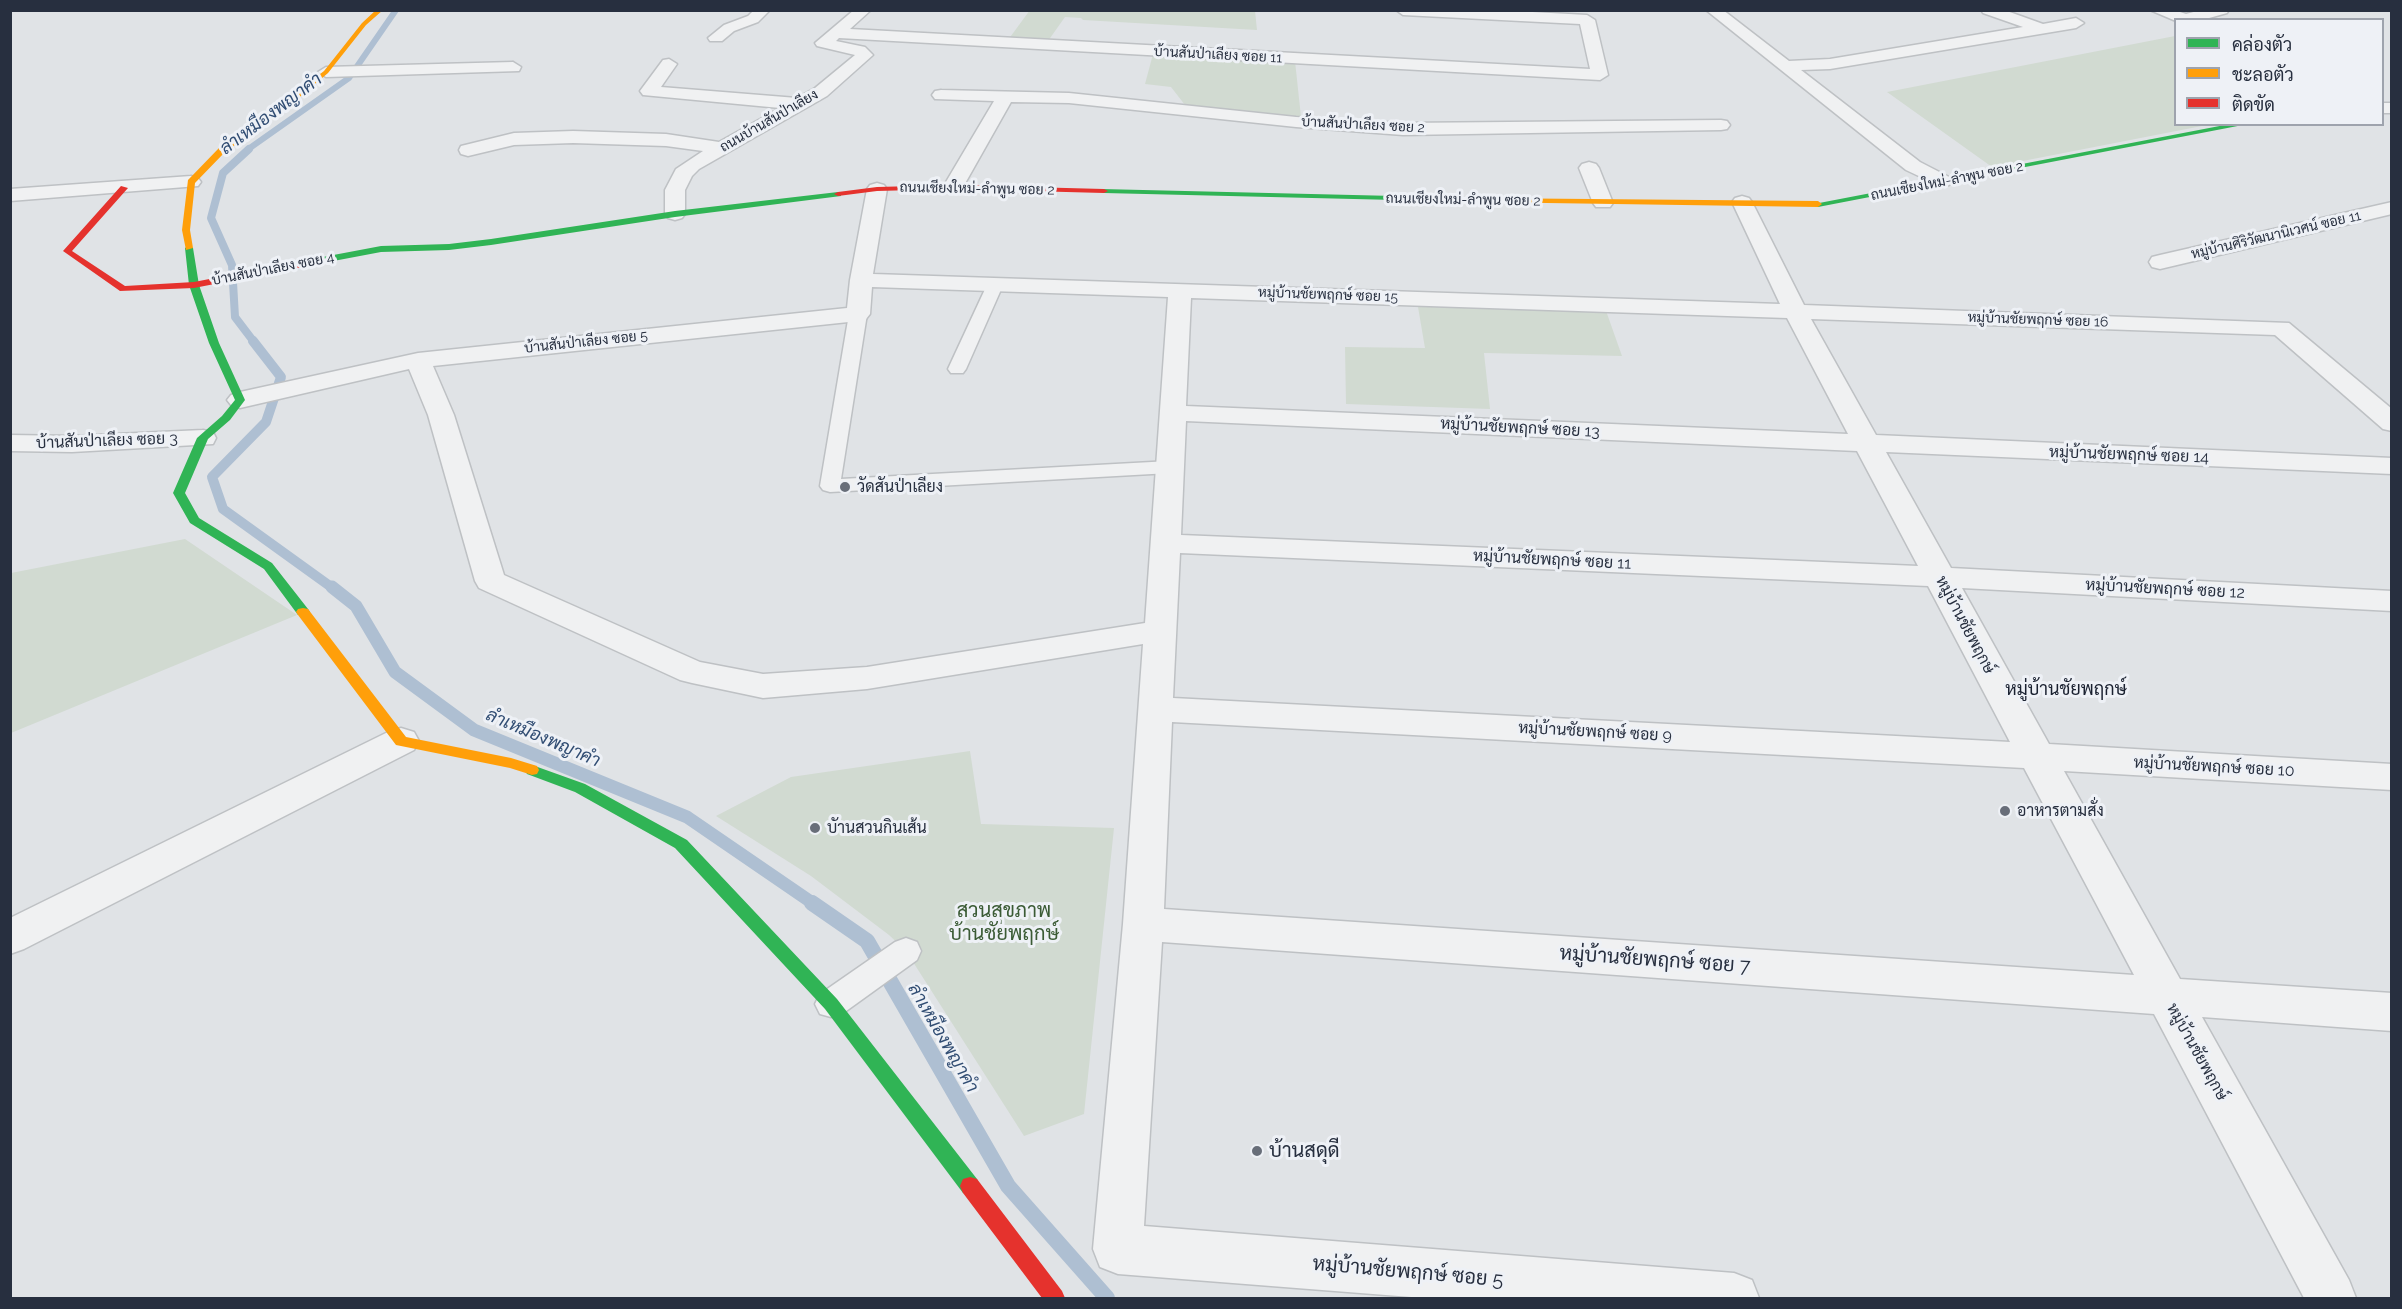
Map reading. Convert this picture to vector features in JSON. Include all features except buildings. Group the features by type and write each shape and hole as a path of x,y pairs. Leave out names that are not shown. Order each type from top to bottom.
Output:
{"street":[{"path":"10,195 191,182 222,150 272,116 326,72 364,24 380,10"},
{"path":"716,38 729,28 753,19 763,10"},
{"path":"864,10 823,43 859,50 865,55"},
{"path":"1403,10 1431,11"},
{"path":"1713,10 1913,166 1942,181"},
{"path":"1988,10 2041,29"},
{"path":"2157,10 2182,18"},
{"path":"2189,18 2222,10"},
{"name":"บ้านสันป่าเลียง ซอย 11","path":"836,33 1600,75 1587,20 1431,11"},
{"path":"1784,66 1830,64 2076,23"},
{"name":"ถนนบ้านสันป่าเลียง","path":"675,214 675,190 683,173 692,165 821,92 888,36"},
{"path":"1336,61 1339,78"},
{"path":"669,63 649,91 800,104"},
{"path":"326,72 513,67"},
{"name":"บ้านสันป่าเลียง ซอย 2","path":"941,95 1105,100 1296,122 1403,129 1721,125"},
{"path":"953,187 1006,96"},
{"name":"ถนนเชียงใหม่-ลำพูน ซอย 2","path":"675,214 877,189 953,187 1603,203 1826,204 2234,126"},
{"path":"468,150 514,139 573,137 666,140 722,148"},
{"path":"1589,168 1603,203"},
{"name":"บ้านสันป่าเลียง ซอย 4","path":"191,182 186,230 194,285 381,249 449,247 675,214"},
{"path":"124,188 67,251 123,289 194,285 214,344 240,400 226,418 203,438 179,493 194,520 268,566 401,741"},
{"path":"858,314 861,280 877,189"},
{"name":"หมู่บ้านชัยพฤกษ์","path":"1742,202 1795,311 2331,1299"},
{"name":"หมู่บ้านศิริวัฒนานิเวศน์ ซอย 11","path":"2160,262 2391,208"},
{"name":"หมู่บ้านชัยพฤกษ์ ซอย 15","path":"861,280 1795,311"},
{"path":"1143,924 1180,290"},
{"name":"หมู่บ้านชัยพฤกษ์ ซอย 16","path":"1795,311 2281,328 2391,423"},
{"name":"บ้านสันป่าเลียง ซอย 5","path":"240,400 418,360 858,314"},
{"path":"418,360 441,415 490,581 692,672 763,686 867,678 1160,632"},
{"name":"หมู่บ้านชัยพฤกษ์ ซอย 13","path":"1173,413 1867,444"},
{"name":"บ้านสันป่าเลียง ซอย 3","path":"10,443 72,444 203,438"},
{"name":"หมู่บ้านชัยพฤกษ์ ซอย 14","path":"1867,444 2391,466"},
{"name":"หมู่บ้านชัยพฤกษ์ ซอย 11","path":"1166,543 1939,577"},
{"name":"หมู่บ้านชัยพฤกษ์ ซอย 12","path":"1939,577 2391,601"},
{"name":"หมู่บ้านชัยพฤกษ์ ซอย 9","path":"1155,709 2036,756"},
{"path":"10,937 401,741 511,763 570,784 681,844 831,1004 1056,1299"},
{"name":"หมู่บ้านชัยพฤกษ์ ซอย 10","path":"2036,756 2391,777"},
{"name":"หมู่บ้านชัยพฤกษ์ ซอย 7","path":"1143,924 2391,1012"},
{"name":"หมู่บ้านชัยพฤกษ์ ซอย 5","path":"1143,924 1118,1249 1734,1299"}],"lane":[{"path":"957,369 994,285"},
{"path":"858,314 830,486 1170,467"},
{"path":"831,1004 906,951"}],"green space":[{"path":"1030,10 1255,11 1257,30 1065,17 1048,41 1008,40"},
{"path":"2174,36 2174,126 2202,126 1992,167 1887,92"},
{"path":"1153,54 1295,61 1301,117 1185,105 1171,87 1145,84"},
{"path":"1417,301 1605,308 1622,356 1484,353 1490,409 1346,404 1345,347 1425,348"},
{"path":"185,539 297,615 11,733 11,573"},
{"name":"สวนสุขภาพ บ้านชัยพฤกษ์","path":"970,751 981,824 1114,828 1084,1114 1024,1136 906,951 889,935 811,876 716,816 791,777"}],"waterway":[{"name":"ลำเหมืองพญาคำ","path":"247,150 349,78 396,10"},
{"name":"ลำเหมืองพญาคำ","path":"249,149 223,173 211,218 232,265 235,317 254,342"},
{"name":"ลำเหมืองพญาคำ","path":"253,341 281,377 266,422 212,477 223,509 334,589"},
{"name":"ลำเหมืองพญาคำ","path":"332,587 356,606 395,672 474,730 687,817 814,904"},
{"name":"ลำเหมืองพญาคำ","path":"812,903 867,941 1008,1186 1107,1298"}],"traffic: fast":[{"path":"1818,204 2234,126"},
{"path":"1104,191 1479,200"},
{"path":"307,263 381,249 449,247 491,242 675,214 838,194"},
{"path":"189,248 194,285 214,343 240,400 226,418 203,438 179,493 194,520 268,566 303,612"},
{"path":"532,770 580,788 681,844 831,1004 970,1186"}],"traffic: slow":[{"path":"189,248 186,230 191,182 222,150 272,116 326,72 364,24 380,10"},
{"path":"1479,200 1818,204"},
{"path":"303,612 401,741 511,763 532,770"}],"traffic: jam":[{"path":"838,194 877,189 953,187 1104,191"},
{"path":"124,188 67,251 123,289 194,285 307,263"},
{"path":"970,1186 1055,1298"}],"place":[{"name":"วัดสันป่าเลียง","path":"845,487"},
{"name":"อาหารตามสั่ง","path":"2005,811"},
{"name":"บัานสวนกินเส้น","path":"815,828"},
{"name":"บ้านสดุดี","path":"1257,1151"}],"district":[{"name":"หมู่บ้านชัยพฤกษ์","path":"2066,690"}]}
